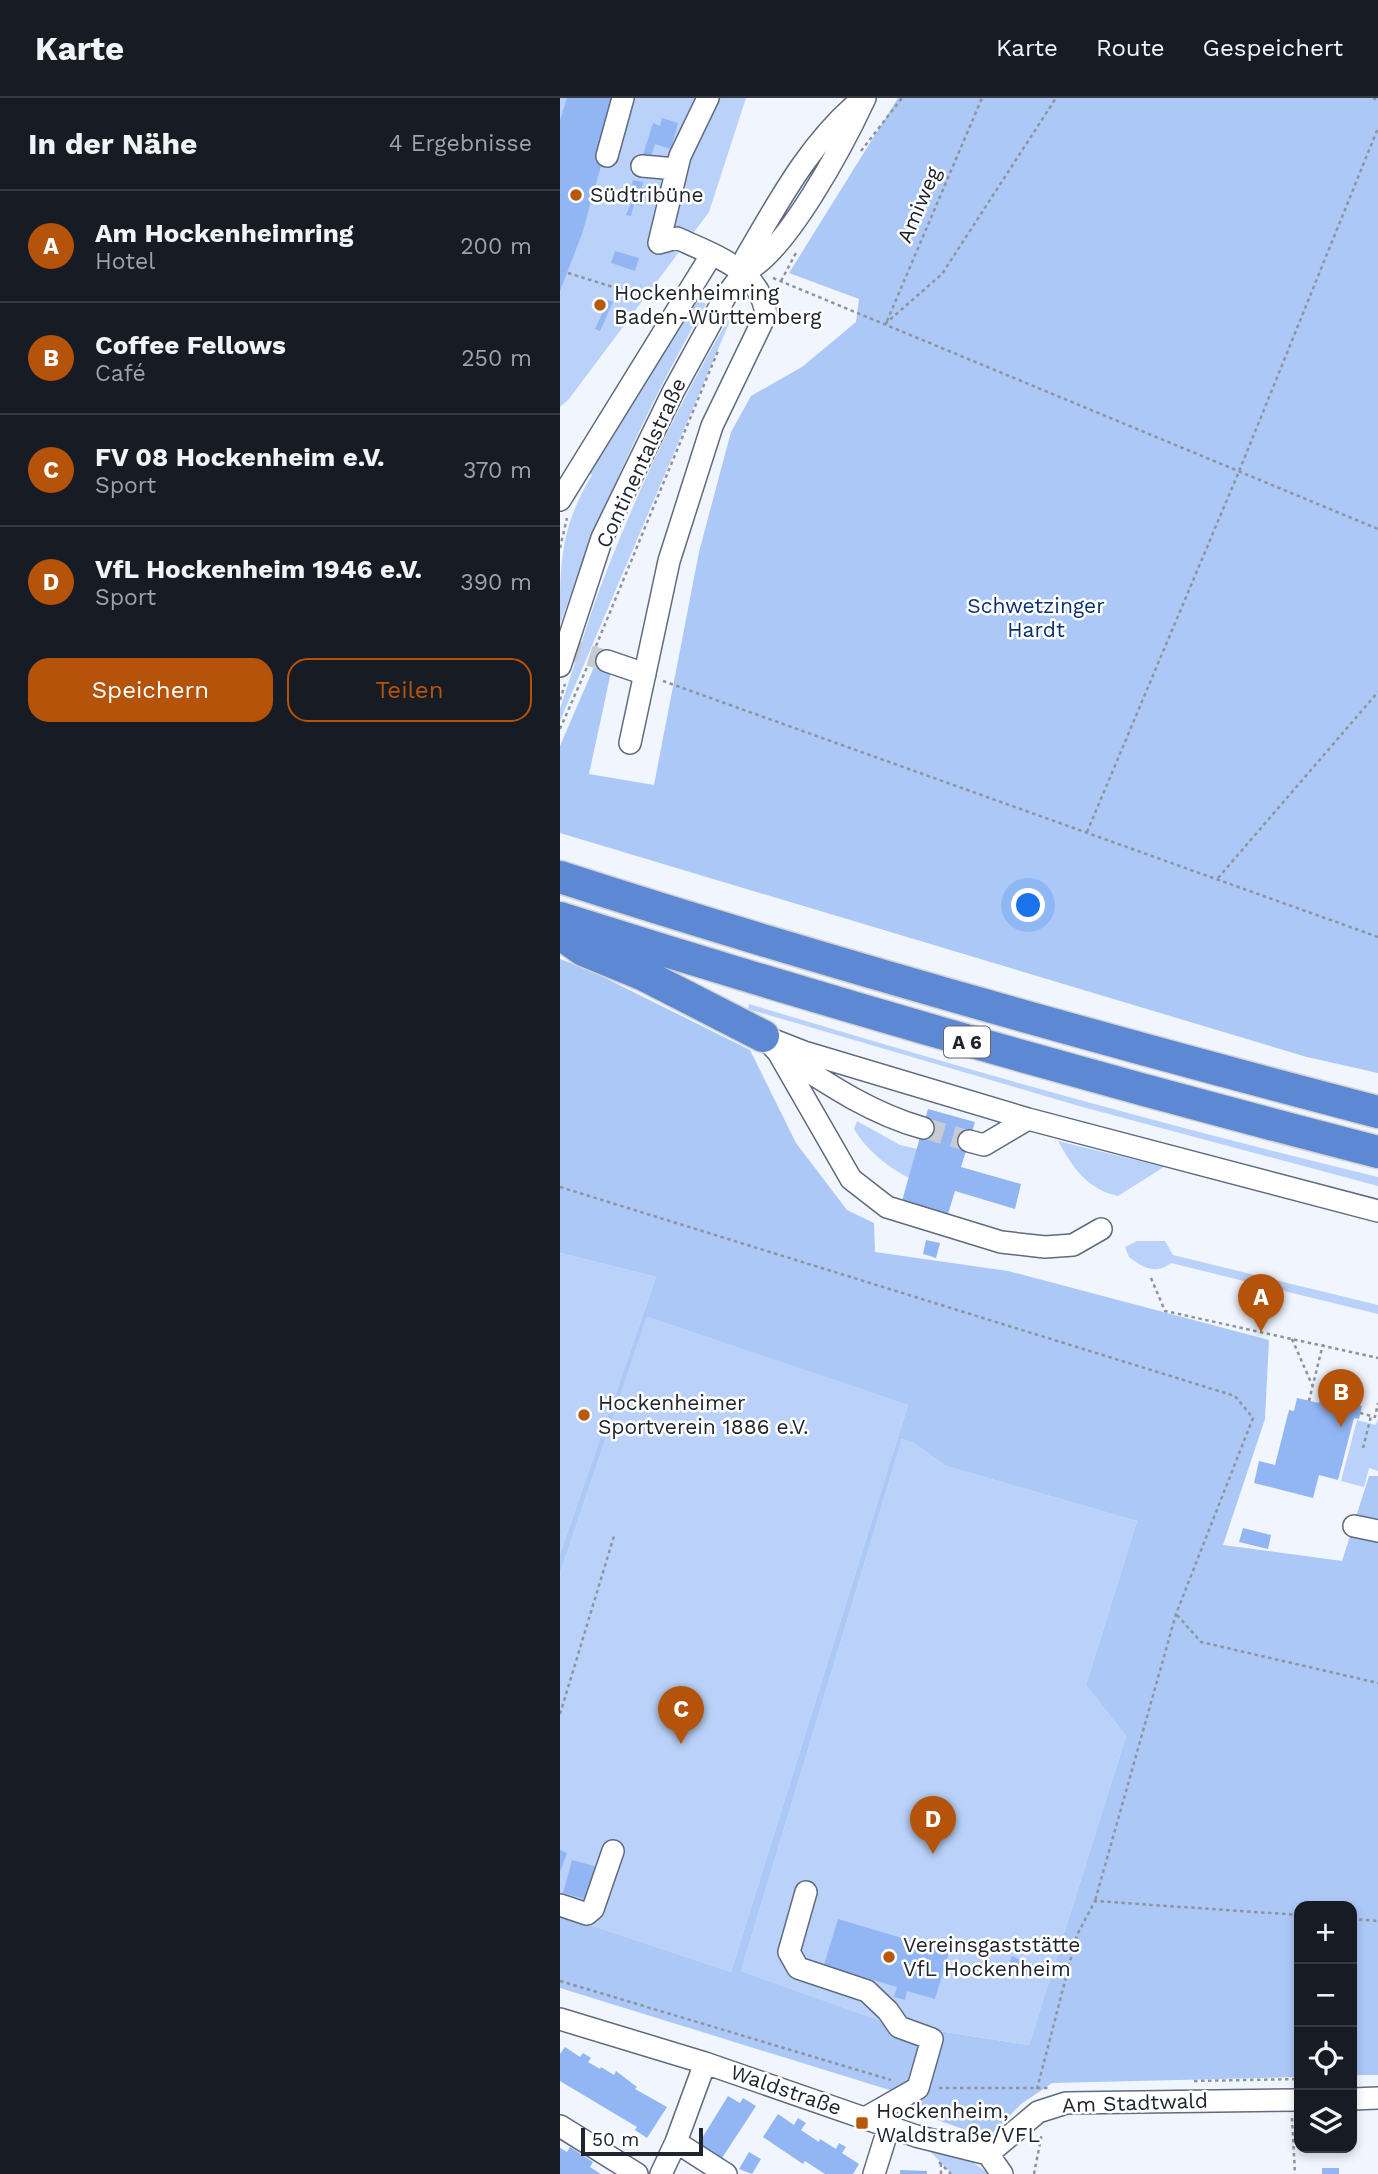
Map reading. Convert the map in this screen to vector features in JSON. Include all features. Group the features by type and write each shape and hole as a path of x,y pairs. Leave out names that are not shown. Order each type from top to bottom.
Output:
{"highway":[{"name":"A 6","path":"560,877 751,939 1021,1018 1378,1112"},
{"name":"A 6","path":"560,918 824,1001 1102,1081 1378,1152"},
{"path":"560,933 583,950 645,975 770,1044"}],"street":[{"path":"607,156 623,98"},
{"path":"630,743 669,561 712,426 766,314 764,299 744,272 677,238 659,243 676,169 708,98"},
{"name":"Continentalstraße","path":"560,666 602,538 673,392 725,297 744,272 759,265 790,227 846,139 864,98"},
{"path":"642,166 676,169"},
{"path":"560,500 712,254"},
{"path":"607,662 645,674"},
{"path":"770,1044 1028,1119 1378,1211"},
{"path":"770,1044 852,1100 923,1128"},
{"path":"770,1044 851,1179 887,1208 1001,1242 1045,1247 1073,1245 1101,1229"},
{"path":"969,1141 984,1145 1028,1119"},
{"path":"1354,1526 1378,1531"},
{"path":"560,1905 587,1914 593,1909 613,1851"},
{"path":"806,1892 789,1952 798,1968 867,1991 888,2011 899,2027 932,2039 918,2088 867,2118"},
{"name":"Waldstraße","path":"560,2019 705,2063 916,2136 988,2154"},
{"path":"660,2174 676,2142 705,2063"},
{"name":"Am Stadtwald","path":"988,2154 1042,2098 1066,2103 1294,2100"},
{"path":"1357,2099 1378,2098"},
{"path":"560,2126 637,2174"},
{"path":"874,2174 889,2126"},
{"path":"676,2142 726,2174"},
{"path":"988,2154 1002,2174"}],"path":[{"name":"Amiweg","path":"885,324 982,98"},
{"path":"885,324 942,274 1056,98"},
{"path":"1373,98 1378,100"},
{"path":"1087,832 1240,469 1378,128"},
{"path":"568,273 629,292 641,286"},
{"path":"799,287 1240,469 1378,529"},
{"path":"560,729 721,344"},
{"path":"645,674 1378,937"},
{"path":"1218,878 1378,692"},
{"path":"560,1187 1235,1396 1252,1418 1240,1456 1176,1614 1095,1901 1077,1935 1042,2098 1034,2174"},
{"path":"1151,1278 1165,1311 1378,1358"},
{"path":"1291,1337 1312,1387"},
{"path":"1308,1401 1322,1344"},
{"path":"1360,1413 1375,1417 1378,1403"},
{"path":"1363,1448 1371,1416"},
{"path":"560,1714 614,1536"},
{"path":"1176,1614 1201,1642 1378,1683"},
{"path":"1095,1901 1294,1915"},
{"path":"1357,1919 1378,1921"},
{"path":"1295,2153 1295,2174"},
{"path":"941,2164 941,2174"}],"shaded area":[{"name":"Hockenheimring Baden-Württemberg","path":"560,98 746,98 709,212 569,399 560,407"},
{"path":"699,300 706,304 664,381 626,460 591,541 560,624 560,582 564,546 573,512 592,475 587,472 686,308"},
{"path":"728,320 730,321 560,721 560,708 594,604 620,538 678,411"},
{"path":"749,1004 1062,1095 1378,1177 1378,1186 1079,1106 748,1009"},
{"path":"857,1121 900,1145 922,1150 913,1180 888,1165 865,1145 854,1129"},
{"path":"1058,1141 1164,1167 1118,1196 1089,1183 1069,1160"},
{"path":"1137,1241 1165,1241 1173,1255 1378,1305 1378,1314 1171,1263 1160,1269 1150,1269 1129,1257 1125,1247"},
{"name":"Hockenheimer Sportverein 1886 e.V.","path":"560,1253 656,1277 560,1554"},
{"path":"647,1317 908,1405 731,1972 560,1915 560,1573"},
{"path":"1378,1418 1378,1471 1369,1468 1364,1487 1341,1481 1357,1420 1376,1425"},
{"path":"902,1439 914,1443 946,1466 1137,1521 1086,1685 1126,1736 1029,2045 887,2023 741,1971"},
{"path":"922,2143 970,2160 989,2174 952,2174"}],"green space":[{"name":"Schwetzinger Hardt","path":"898,98 1378,98 1378,1073 1307,1057 560,833 560,746 594,667 611,672 589,774 654,785 699,552 731,432 751,396 802,367 856,322 859,299 789,273"},
{"path":"560,959 589,970 750,1050 796,1143 847,1210 874,1223 875,1252 1008,1271 1269,1340 1265,1419 1223,1545 1342,1561 1369,1476 1378,1476 1378,2075 1357,2075 1357,1901 1294,1901 1294,2077 1052,2083 1021,2104 988,2138 921,2114 909,2096 560,1988 560,1915 731,1972 908,1405 647,1317 560,1573 560,1554 656,1277 560,1253","holes":["902,1439 914,1443 946,1466 1137,1521 1086,1685 1126,1736 1029,2045 887,2023 741,1971"]}],"building":[{"name":"Südtribüne","path":"567,98 620,98 582,234 560,291 560,120"},
{"path":"662,118 678,123 671,149 655,144 651,157 643,155 653,123 660,126"},
{"path":"633,180 643,182 640,194 645,195 642,206 634,204 631,216 626,215 635,193 630,191"},
{"path":"615,251 639,258 635,271 611,263"},
{"path":"608,300 613,302 600,331 595,329"},
{"path":"928,1109 975,1122 961,1167 1021,1184 1015,1209 955,1191 948,1214 902,1201"},
{"path":"926,1240 940,1243 936,1258 923,1254"},
{"path":"1320,1396 1362,1406 1359,1419 1354,1418 1338,1480 1319,1475 1313,1498 1254,1483 1259,1461 1275,1465 1289,1410 1294,1411 1297,1398 1319,1403"},
{"path":"1243,1528 1271,1535 1268,1549 1239,1542"},
{"path":"560,1850 567,1853 560,1872"},
{"path":"572,1860 598,1867 589,1900 563,1893"},
{"path":"838,1919 949,1952 935,1999 907,1991 905,2000 894,1997 897,1987 824,1965"},
{"path":"1012,1956 1036,1966 1032,1976 1008,1965"},
{"path":"565,2047 580,2057 583,2053 591,2058 588,2062 600,2069 601,2067 614,2075 616,2071 637,2087 635,2089 667,2107 647,2138 635,2130 637,2127 560,2081 560,2054"},
{"path":"728,2096 740,2103 743,2098 756,2106 722,2158 699,2143"},
{"path":"778,2114 794,2125 798,2118 806,2123 801,2130 819,2142 820,2139 836,2149 839,2143 846,2147 842,2153 859,2164 853,2174 825,2174 805,2161 803,2164 763,2137"},
{"path":"570,2147 593,2162 590,2167 601,2174 560,2174 560,2148 567,2152"},
{"path":"749,2152 761,2159 752,2174 739,2169"},
{"path":"1322,2168 1339,2168 1339,2174 1322,2174"},
{"path":"900,2170 927,2171 927,2174 900,2174"}],"tunnel":[{"path":"560,646 607,661"},
{"path":"923,1128 969,1141"}],"place":[{"name":"Südtribüne","path":"576,195"},
{"name":"Hockenheimring Baden-Württemberg","path":"600,305"},
{"name":"Am Hockenheimring","path":"1261,1332"},
{"name":"Hockenheimer Sportverein 1886 e.V.","path":"584,1415"},
{"name":"Coffee Fellows","path":"1341,1427"},
{"name":"FV 08 Hockenheim e.V.","path":"681,1744"},
{"name":"VfL Hockenheim 1946 e.V.","path":"933,1854"},
{"name":"Vereinsgaststätte VfL Hockenheim","path":"889,1957"},
{"name":"Hockenheim, Waldstraße/VFL","path":"862,2123"}]}
